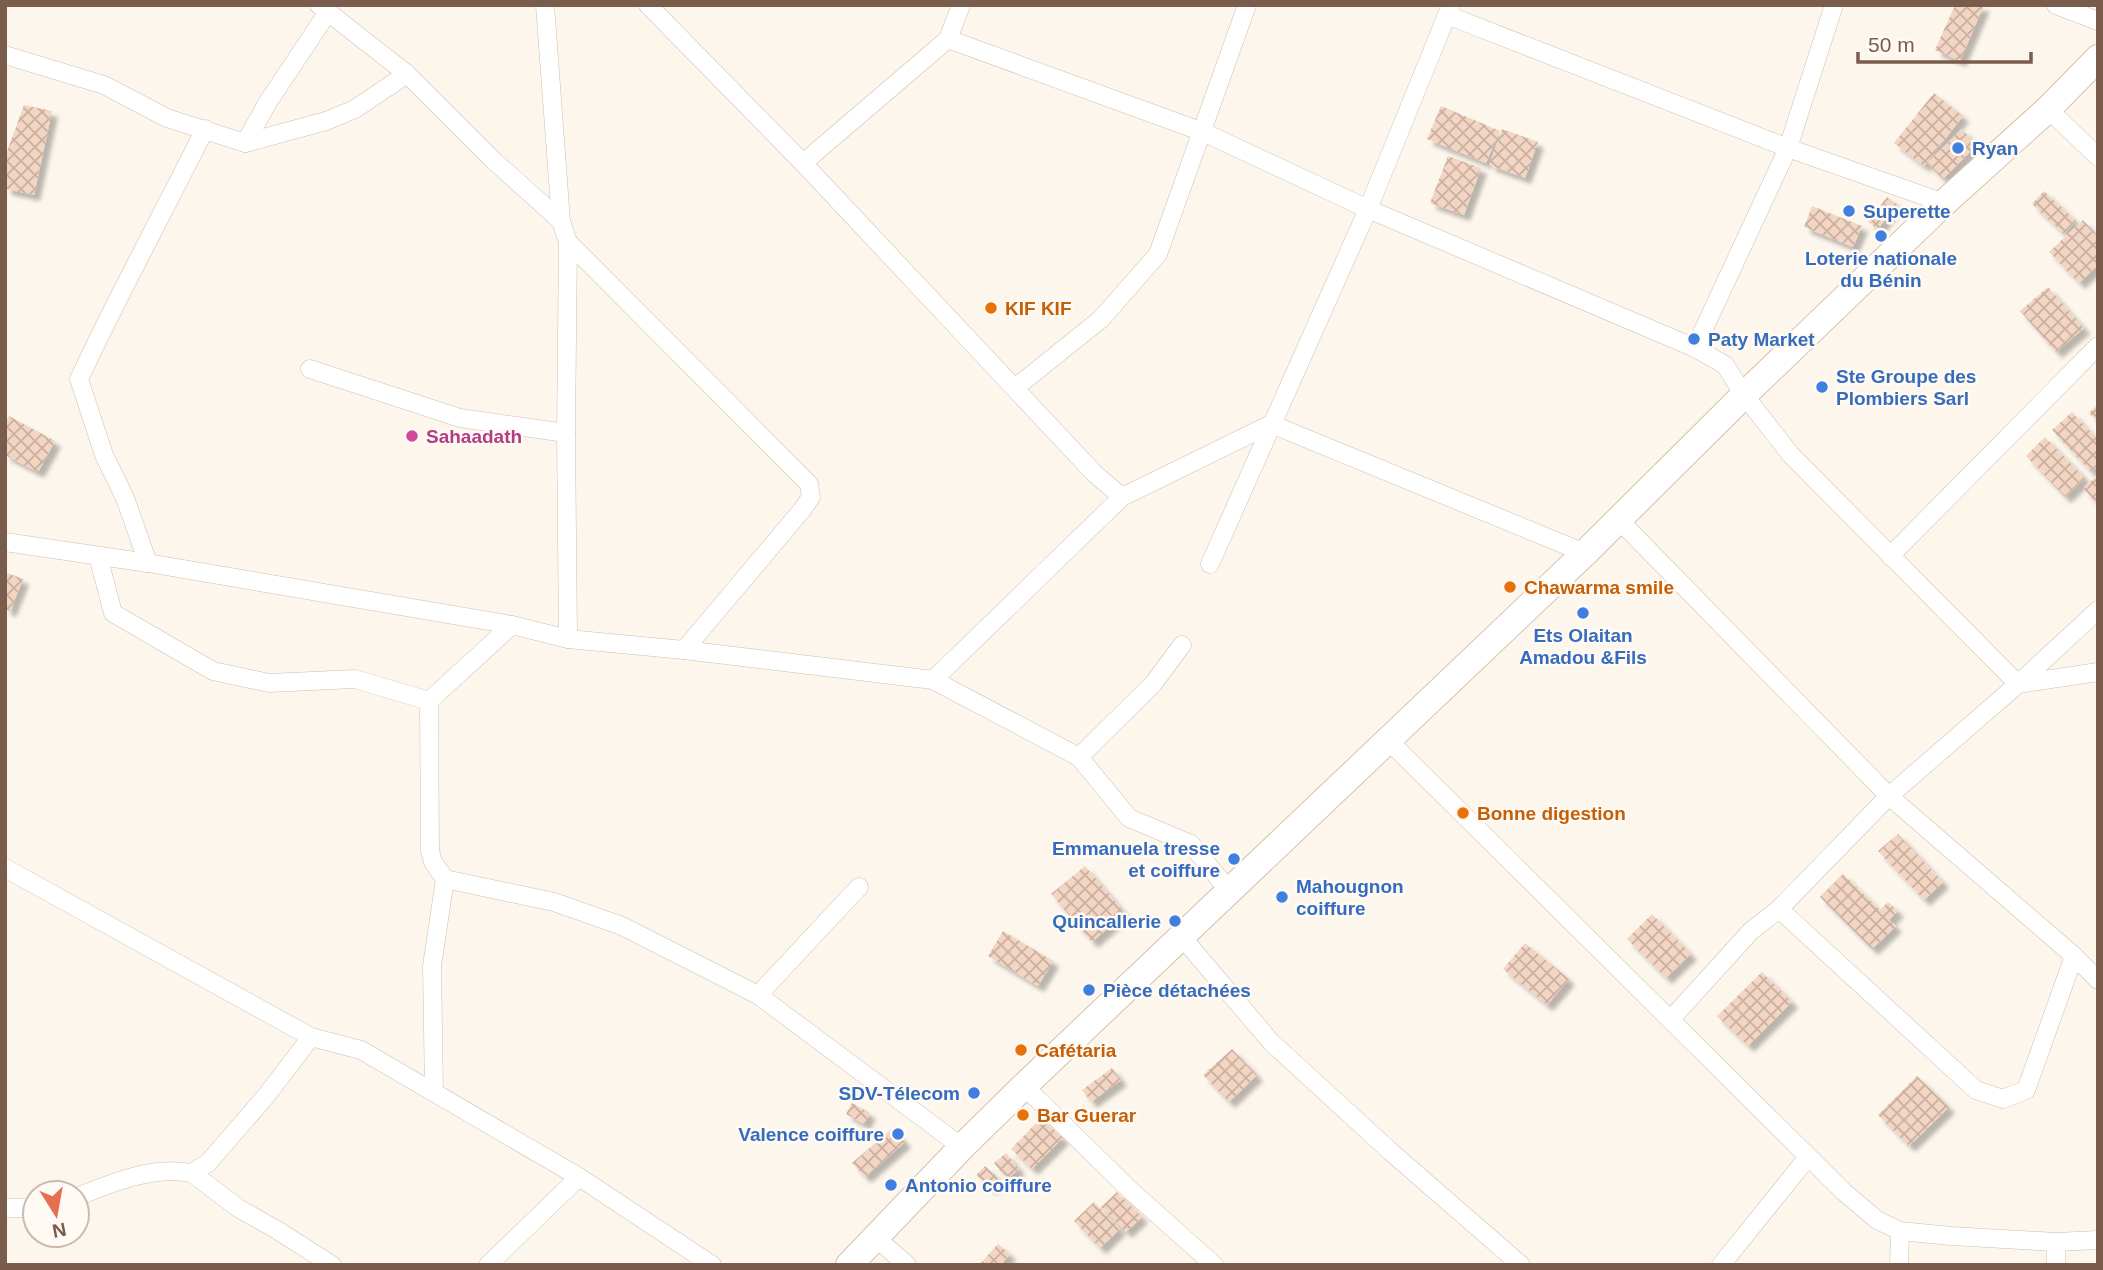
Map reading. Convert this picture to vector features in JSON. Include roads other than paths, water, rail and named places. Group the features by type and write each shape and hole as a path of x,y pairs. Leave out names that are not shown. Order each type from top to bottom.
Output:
{"main road":[{"path":"849,1265 1024,1086 1585,553 1744,395 1944,203 2048,109 2098,58"}],"street":[{"path":"545,5 561,221 568,242 568,639"},
{"path":"648,5 803,163 1095,474 1122,497"},
{"path":"803,163 947,39 961,5"},
{"path":"1015,388 1101,319 1158,254 1247,5"},
{"path":"1695,348 1788,148 1834,5"},
{"path":"2056,5 2098,21"},
{"path":"245,144 323,8 407,74 493,160 561,221"},
{"path":"1210,564 1368,209 1449,10 1788,148 1944,203"},
{"path":"947,39 1203,132 1368,209 1695,348 1725,365 1744,395 1791,455 2018,684"},
{"path":"5,55 104,85 167,118 245,144 326,121 355,109 407,74"},
{"path":"2048,109 2098,157"},
{"path":"148,563 125,498 104,455 79,379 129,274 205,130"},
{"path":"568,242 809,484 811,497 803,510 684,650"},
{"path":"1890,556 2098,346"},
{"path":"310,369 460,418 566,433"},
{"path":"933,680 1122,497 1271,424 1585,553"},
{"path":"1619,520 1889,796 2074,956 2098,980"},
{"path":"5,542 148,563 512,625 568,639 933,680 1079,757 1129,818 1191,844 1230,892"},
{"path":"98,556 113,613 213,671 269,682 355,679 429,701"},
{"path":"1671,1019 1751,932 1779,909 1889,796 2098,610"},
{"path":"434,1092 432,966 445,880 433,862 430,851 429,701 512,625"},
{"path":"1079,757 1153,684 1182,645"},
{"path":"2018,684 2098,672"},
{"path":"1388,740 1808,1157 1877,1220 1900,1231 1951,1236 2056,1242 2098,1240"},
{"path":"5,868 311,1037 361,1050 579,1177 712,1265"},
{"path":"445,880 554,902 622,926 758,995 962,1147"},
{"path":"758,995 859,887"},
{"path":"1779,909 1976,1090 2003,1099 2026,1090 2074,956"},
{"path":"1182,937 1271,1042 1391,1152 1521,1265"},
{"path":"192,1173 208,1163 311,1037"},
{"path":"1024,1086 1129,1189 1214,1265"},
{"path":"1721,1265 1808,1157"},
{"path":"91,1191 116,1180 173,1170 192,1173 237,1208 332,1265"},
{"path":"488,1265 579,1177"},
{"path":"1899,1265 1900,1231"},
{"path":"875,1237 908,1265"},
{"path":"2056,1242 2056,1265"}],"place":[{"name":"Ryan","path":"1958,148"},
{"name":"Superette","path":"1849,211"},
{"name":"Loterie nationale du Bénin","path":"1881,236"},
{"name":"KIF KIF","path":"991,308"},
{"name":"Paty Market","path":"1694,339"},
{"name":"Ste Groupe des Plombiers Sarl","path":"1822,387"},
{"name":"Sahaadath","path":"412,436"},
{"name":"Chawarma smile","path":"1510,587"},
{"name":"Ets Olaitan Amadou &Fils","path":"1583,613"},
{"name":"Bonne digestion","path":"1463,813"},
{"name":"Emmanuela tresse et coiffure","path":"1234,859"},
{"name":"Mahougnon coiffure","path":"1282,897"},
{"name":"Quincallerie","path":"1175,921"},
{"name":"Pièce détachées","path":"1089,990"},
{"name":"Cafétaria","path":"1021,1050"},
{"name":"SDV-Télecom","path":"974,1093"},
{"name":"Bar Guerar","path":"1023,1115"},
{"name":"Valence coiffure","path":"898,1134"},
{"name":"Antonio coiffure","path":"891,1185"}]}
